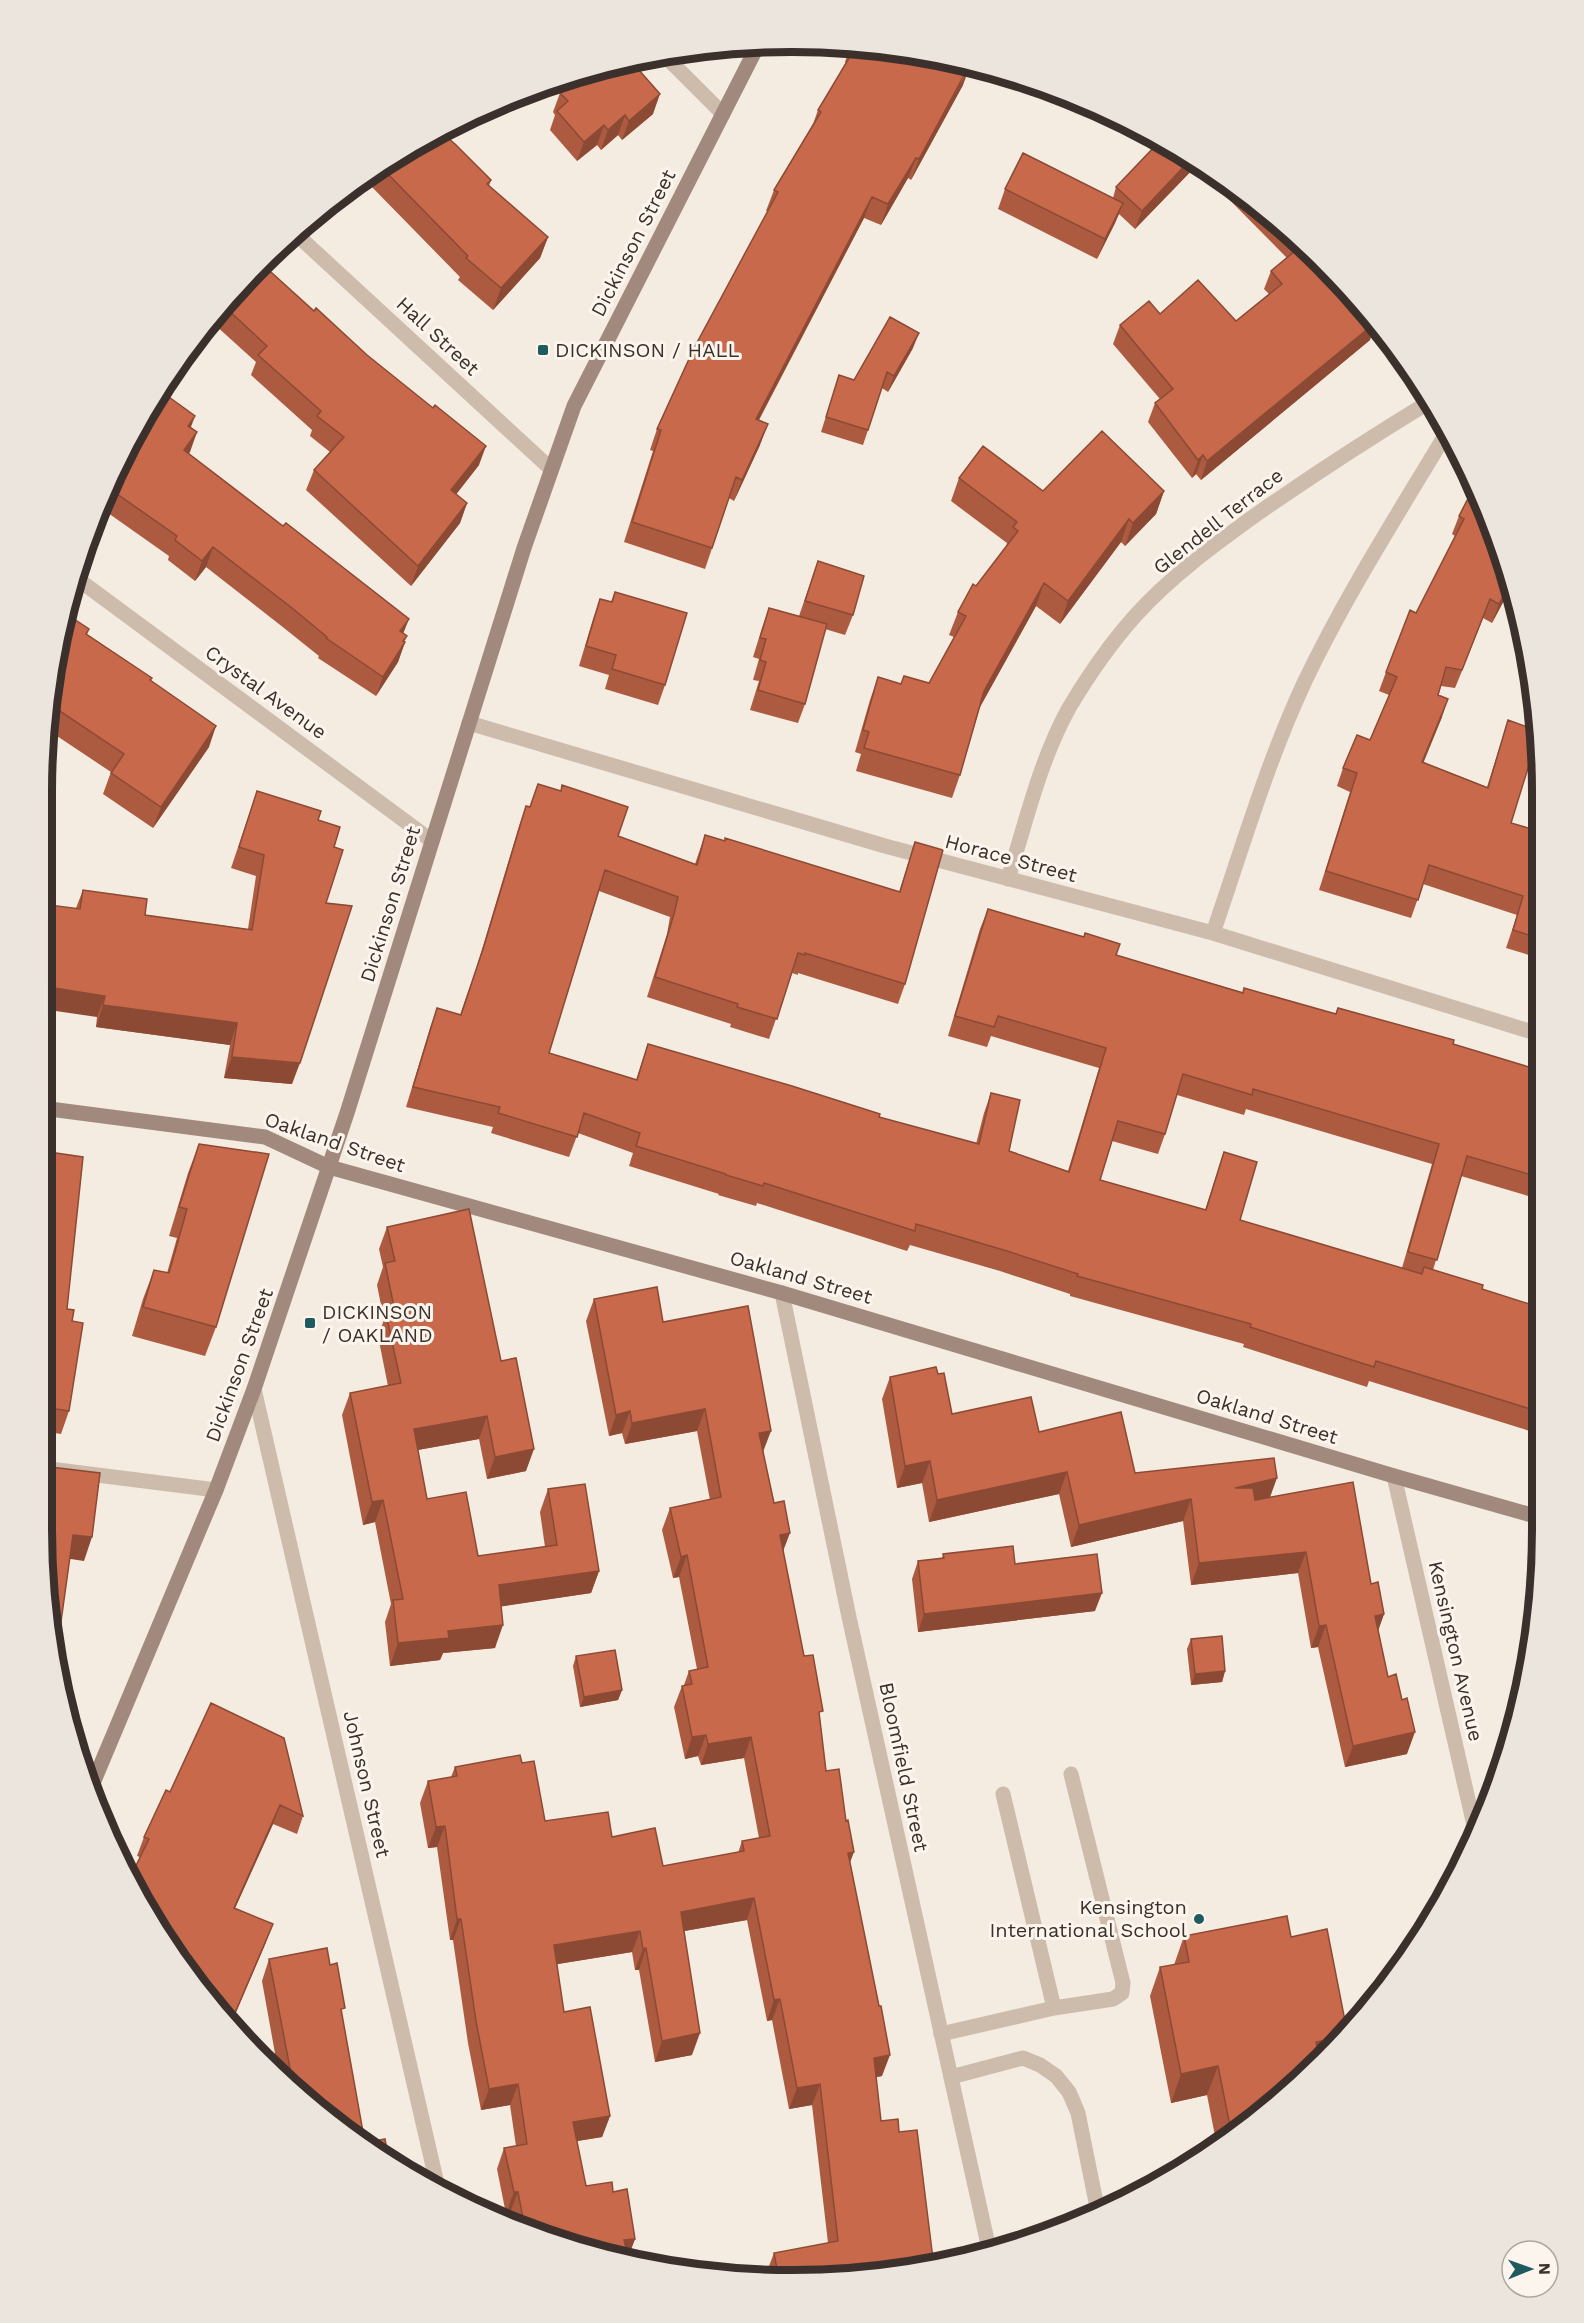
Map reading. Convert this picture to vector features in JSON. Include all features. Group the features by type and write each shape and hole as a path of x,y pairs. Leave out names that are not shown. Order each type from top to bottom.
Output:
{"main road":[{"name":"Dickinson Street","path":"95,1778 216,1490 254,1389 329,1167 469,723 551,469 574,406 754,54"},
{"name":"Oakland Street","path":"52,1109 265,1137 329,1167 782,1293 1532,1515"}],"street":[{"path":"672,63 723,114"},
{"name":"Hall Street","path":"301,239 551,469"},
{"name":"Glendell Terrace","path":"1008,879 1044,764 1068,710 1089,677 1136,615 1186,567 1243,525 1300,484 1422,406"},
{"path":"1213,933 1271,765 1304,682 1343,608 1442,441"},
{"name":"Crystal Avenue","path":"83,583 432,841"},
{"name":"Horace Street","path":"469,723 873,843 1213,933 1532,1032"},
{"name":"Bloomfield Street","path":"782,1293 849,1617 988,2244"},
{"name":"Johnson Street","path":"254,1389 436,2178"},
{"path":"52,1469 216,1490"},
{"name":"Kensington Avenue","path":"1394,1476 1473,1819"},
{"path":"941,2034 1054,2008 1113,1999 1122,1993 1123,1983 1071,1774"},
{"path":"1003,1794 1054,2008"},
{"path":"951,2077 1023,2058 1040,2065 1056,2076 1069,2092 1078,2113 1096,2204"}],"building":[{"path":"851,55 889,59 965,74 919,159 916,158 888,204 872,197 756,419 768,424 742,480 736,477 712,548 632,522 661,430 657,429 694,348 778,192 774,190 821,112 818,110"},
{"path":"638,69 660,94 629,121 625,115 608,130 604,125 584,142 557,111 568,101 560,93 565,89"},
{"path":"448,138 491,180 487,184 548,237 501,288 466,258 468,256 387,173"},
{"path":"1154,148 1185,166 1142,211 1116,187"},
{"path":"1023,153 1123,203 1105,239 1005,189"},
{"path":"1295,251 1348,304 1368,329 1207,461 1203,455 1198,460 1155,403 1173,389 1120,325 1149,301 1160,314 1198,280 1236,321 1282,284 1271,271"},
{"path":"268,270 314,311 316,308 367,355 433,408 435,405 486,446 451,490 467,503 418,566 314,470 344,437 317,416 321,411 258,355 267,346 230,312"},
{"path":"890,317 919,333 894,376 887,372 868,430 826,417 839,375 854,380"},
{"path":"168,396 195,416 188,426 197,432 184,450 283,526 286,523 409,619 400,631 407,636 403,641 405,642 383,677 326,638 292,608 213,547 202,561 175,540 177,536 116,493 129,465"},
{"path":"1102,431 1164,491 1133,523 1129,519 1068,601 1044,583 984,691 960,775 864,748 869,732 863,730 878,677 901,684 904,676 929,683 966,616 958,612 973,584 976,586 1018,531 1013,527 1017,522 959,478 983,446 1043,491"},
{"path":"1469,496 1492,554 1504,594 1499,604 1490,599 1462,670 1446,667 1438,695 1448,699 1422,762 1488,788 1508,720 1528,727 1531,760 1511,823 1532,829 1532,936 1513,930 1523,896 1429,865 1418,900 1326,871 1357,773 1343,768 1357,735 1370,740 1397,677 1386,672 1410,610 1416,613 1464,519 1459,516"},
{"path":"818,561 864,576 853,615 805,601"},
{"path":"615,592 687,613 665,685 612,669 616,655 586,646 600,599 612,602"},
{"path":"769,608 827,624 805,704 758,690 766,662 760,660 766,639 760,638"},
{"path":"74,619 89,629 86,634 152,678 150,680 216,726 161,807 111,773 124,754 58,709"},
{"path":"538,784 561,791 562,785 628,807 618,836 697,865 705,835 725,841 725,838 900,892 915,842 943,850 905,984 805,953 805,955 798,953 777,1019 655,977 678,897 605,870 549,1053 637,1080 648,1044 792,1086 880,1114 879,1117 979,1144 991,1093 1020,1100 1009,1151 1069,1172 1106,1048 998,1016 994,1027 955,1016 988,909 1084,937 1085,933 1120,944 1116,955 1243,993 1244,988 1336,1014 1338,1008 1454,1040 1453,1044 1532,1068 1532,1175 1467,1156 1437,1260 1408,1252 1439,1144 1253,1089 1252,1095 1183,1074 1165,1134 1118,1121 1100,1180 1206,1210 1224,1152 1257,1162 1240,1220 1422,1274 1424,1267 1483,1285 1482,1289 1532,1305 1532,1410 1376,1361 1374,1367 1250,1327 1251,1324 1077,1276 1078,1274 1007,1251 916,1224 915,1231 764,1183 763,1186 726,1175 636,1146 640,1133 584,1113 577,1137 498,1113 500,1107 413,1087 437,1008 461,1015 526,806 530,807"},
{"path":"257,791 321,811 318,820 340,827 334,847 343,850 326,903 352,906 300,1063 232,1057 237,1023 103,1005 105,996 52,988 52,905 80,909 83,890 147,899 145,915 252,930 264,855 239,847"},
{"path":"199,1144 269,1154 216,1327 143,1307 154,1270 169,1273 187,1209 179,1207"},
{"path":"52,1152 83,1157 67,1309 74,1310 72,1321 83,1323 69,1411 52,1408"},
{"path":"469,1209 501,1361 516,1358 534,1449 495,1457 487,1416 414,1429 427,1499 466,1492 478,1556 557,1545 548,1489 585,1484 599,1571 499,1585 503,1625 448,1631 449,1638 398,1643 393,1600 403,1599 383,1500 372,1502 350,1393 401,1383 386,1314 395,1312 385,1263 395,1261 387,1227"},
{"path":"657,1287 663,1322 748,1306 771,1431 759,1433 774,1503 784,1501 790,1533 780,1535 804,1656 813,1655 823,1711 819,1712 826,1771 839,1769 846,1821 848,1820 854,1852 848,1853 890,2055 874,2058 881,2121 898,2119 899,2132 917,2130 933,2257 840,2269 777,2270 774,2253 838,2241 820,2084 797,2088 780,1999 774,2000 754,1898 681,1912 700,2033 662,2041 646,1948 643,1949 640,1931 554,1945 564,2012 590,2007 610,2116 573,2122 586,2186 612,2182 613,2192 627,2189 635,2239 624,2240 627,2251 554,2231 523,2219 518,2192 514,2192 504,2148 527,2144 518,2084 489,2089 461,1919 457,1919 445,1826 436,1827 428,1781 457,1776 455,1767 520,1755 522,1763 534,1761 545,1821 608,1812 612,1837 655,1828 663,1866 744,1851 742,1841 770,1836 751,1737 708,1744 706,1735 692,1737 682,1686 692,1684 689,1671 708,1667 687,1555 681,1557 670,1508 721,1497 705,1409 632,1423 630,1411 616,1415 594,1299"},
{"path":"936,1367 938,1374 944,1373 952,1414 1031,1397 1039,1432 1121,1412 1135,1473 1274,1458 1277,1478 1235,1488 1253,1488 1255,1500 1353,1482 1371,1584 1378,1582 1384,1614 1375,1616 1388,1677 1396,1674 1402,1700 1407,1698 1415,1732 1353,1746 1326,1625 1319,1626 1306,1552 1199,1563 1191,1499 1079,1525 1067,1472 937,1500 930,1461 905,1466 890,1377"},
{"path":"52,1467 100,1473 92,1537 73,1535 60,1632 54,1579"},
{"path":"1013,1546 1015,1564 1097,1554 1102,1593 924,1614 918,1561 944,1558 943,1554"},
{"path":"1222,1636 1225,1671 1195,1674 1191,1639"},
{"path":"615,1650 622,1690 584,1697 576,1656"},
{"path":"211,1703 284,1738 303,1816 280,1805 234,1908 273,1924 234,2016 177,1942 135,1868 149,1839 144,1837 166,1790 170,1792"},
{"path":"1287,1916 1291,1937 1327,1929 1345,2022 1329,2039 1316,2042 1318,2051 1315,2054 1280,2087 1230,2127 1218,2066 1181,2074 1160,1967 1189,1962 1184,1936"},
{"path":"327,1948 330,1965 337,1963 345,2008 341,2009 363,2133 304,2087 285,2069 290,2068 269,1959"},
{"path":"385,2139 387,2150 374,2141"}],"place":[{"name":"DICKINSON / HALL","path":"543,350"},
{"name":"DICKINSON / OAKLAND","path":"310,1323"},
{"name":"Kensington International School","path":"1199,1919"}]}
